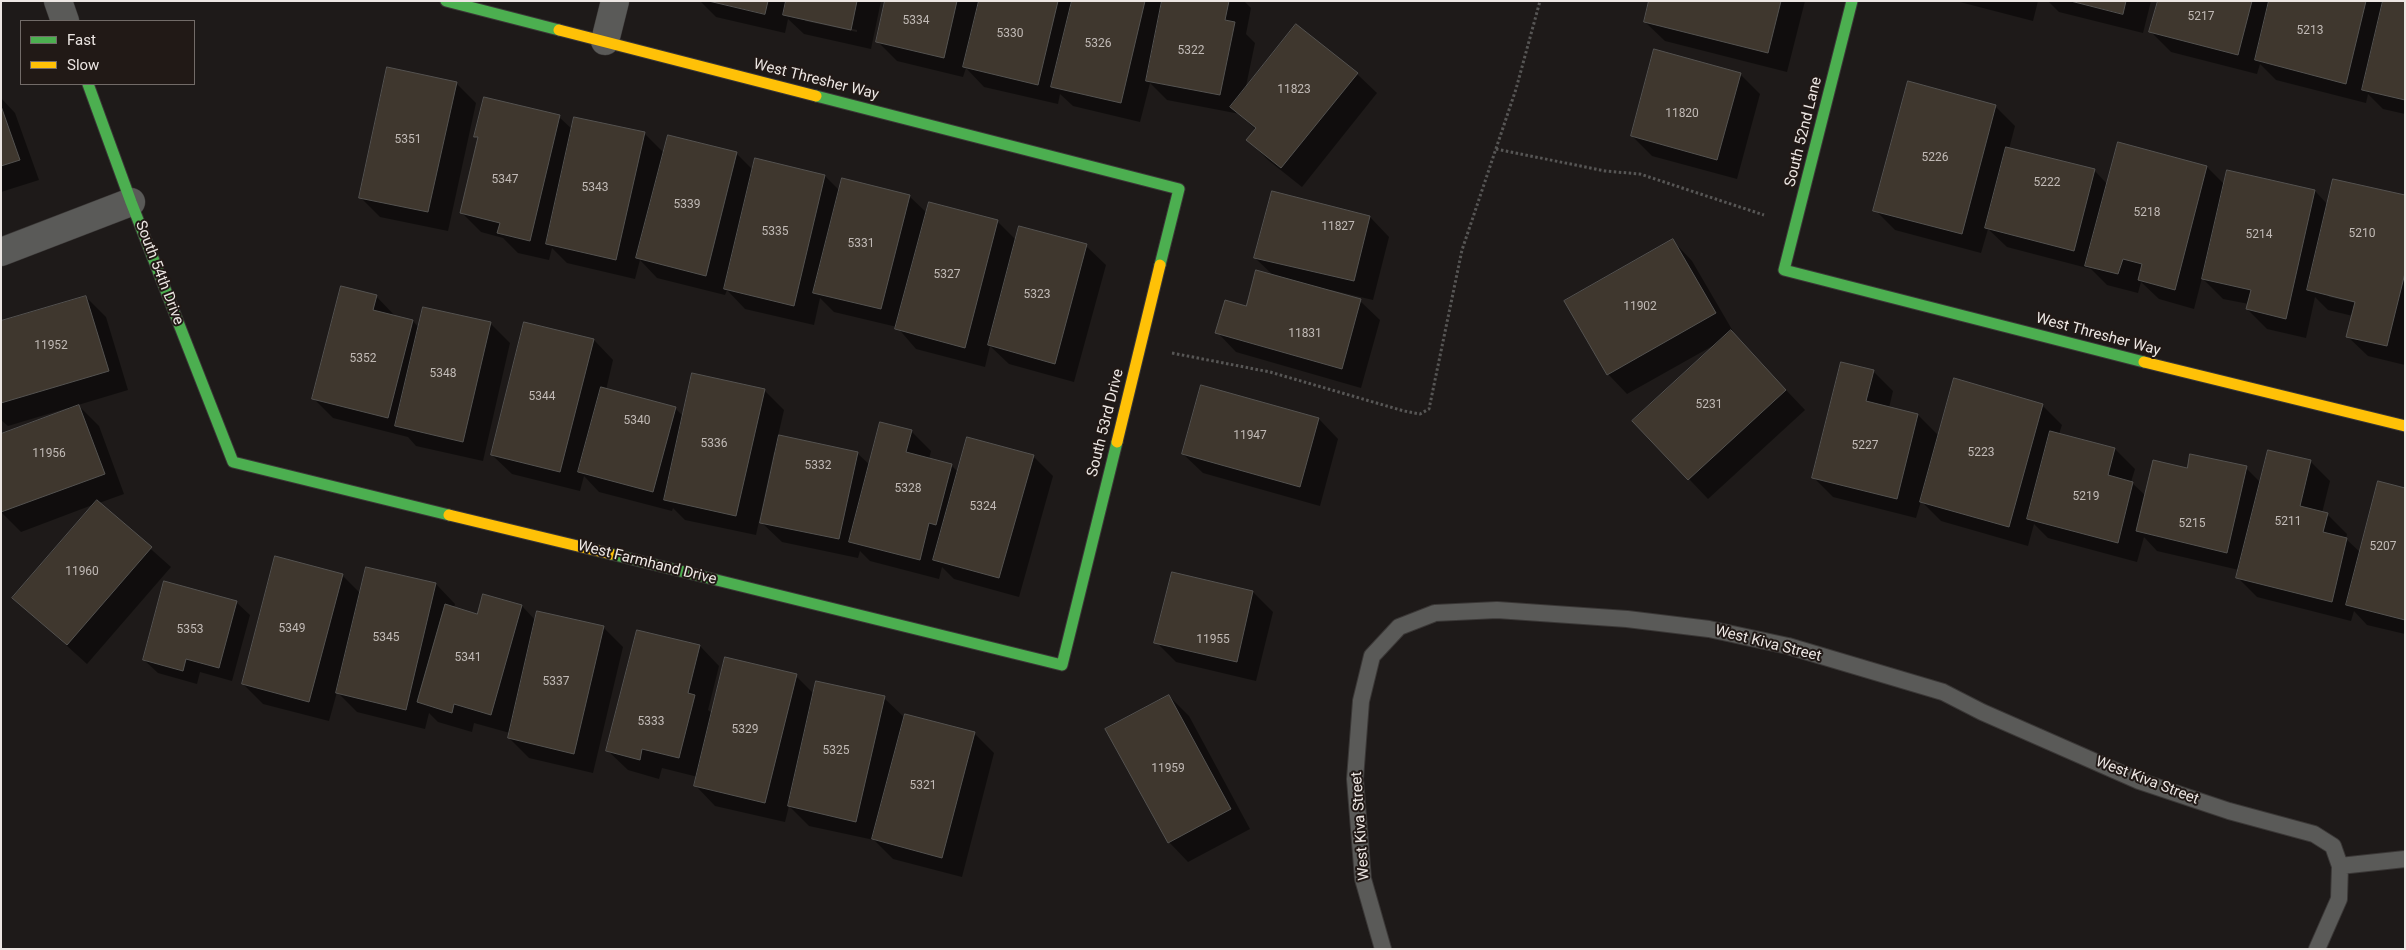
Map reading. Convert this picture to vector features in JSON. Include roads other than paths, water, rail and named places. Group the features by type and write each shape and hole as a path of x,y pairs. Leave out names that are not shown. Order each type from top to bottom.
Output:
{"street":[{"path":"58,1 65,20"},
{"name":"West Thresher Way","path":"446,1 1179,190"},
{"path":"605,41 615,1"},
{"name":"South 52nd Lane","path":"1784,270 1852,1"},
{"name":"South 54th Drive","path":"88,85 131,202 233,462"},
{"name":"South 53rd Drive","path":"1062,665 1179,190"},
{"path":"1,252 131,202"},
{"name":"West Thresher Way","path":"1784,270 2192,375 2405,426"},
{"name":"West Farmhand Drive","path":"233,462 1062,665"}],"lane":[{"name":"West Kiva Street","path":"1383,949 1363,879 1355,779 1361,701 1372,656 1399,627 1435,613 1496,610 1627,619 1709,629 1788,646 1942,692 1982,712 2139,781 2229,811 2314,834 2333,846 2340,866 2338,899 2318,949"},
{"path":"2340,866 2405,858"}]}
